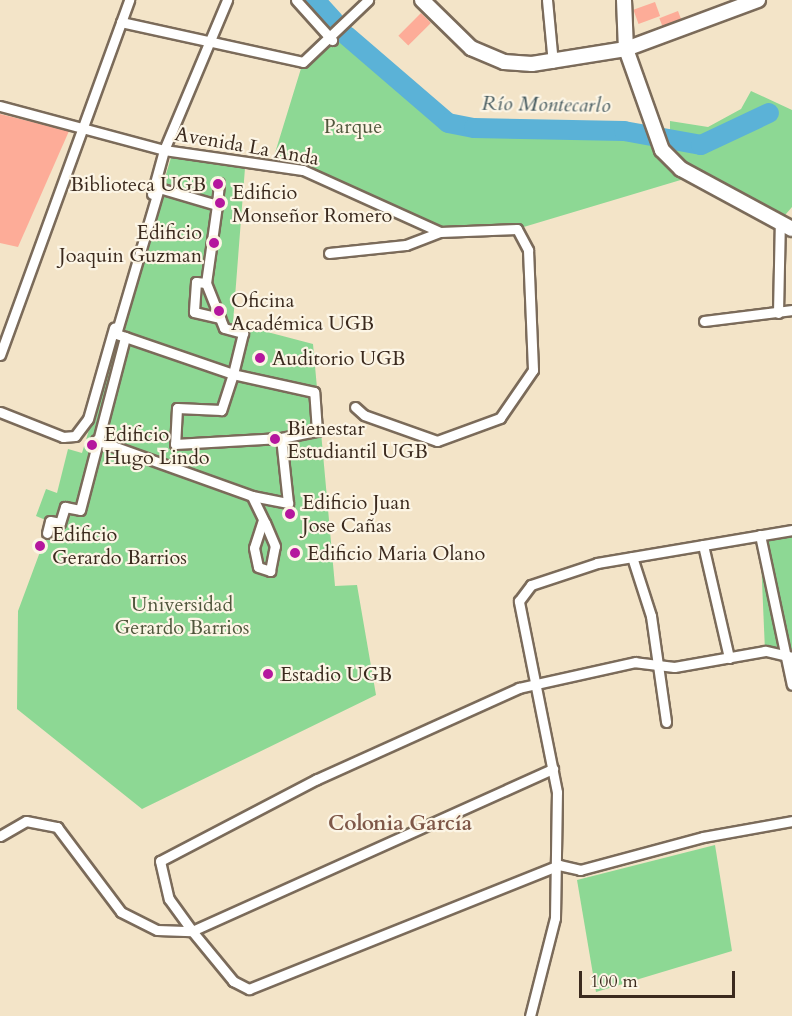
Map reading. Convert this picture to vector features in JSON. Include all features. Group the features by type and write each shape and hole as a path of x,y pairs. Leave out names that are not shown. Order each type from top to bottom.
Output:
{"street":[{"path":"0,355 80,128 129,0"},
{"path":"0,412 63,437 75,436 88,419 164,150 227,0"},
{"path":"296,0 332,40"},
{"path":"121,22 303,62 332,40 368,0"},
{"path":"422,0 471,48 504,62 553,63 626,49 758,0"},
{"path":"547,0 553,63"},
{"path":"624,0 626,49 662,150 681,169 786,225 778,313"},
{"name":"Avenida La Anda","path":"0,106 164,150 303,170 440,232 517,229 528,250 533,370 500,418 448,441 364,415 355,407"},
{"path":"217,204 159,188 116,334 233,374 314,392 317,432 281,438 175,444 177,408 221,410 233,374 243,333 224,328 206,283 217,204 219,183"},
{"path":"329,253 406,244 440,232"},
{"path":"206,283 196,282 194,312 220,318"},
{"path":"704,321 792,310"},
{"path":"47,533 51,521 60,523 65,507 80,510 96,440 125,337"},
{"path":"96,440 252,496 288,503 281,438"},
{"path":"252,496 263,519 275,546 270,571 258,567 254,548 263,519"},
{"path":"530,1016 555,918 559,865 553,769 538,684 528,659 519,600 531,585 632,557 792,530"},
{"path":"760,535 789,654 792,685"},
{"path":"703,545 729,658"},
{"path":"632,557 651,616 666,722"},
{"path":"789,654 729,658 674,667 657,662 538,684 317,779 160,861 169,899 233,981 249,989 559,865 580,870 703,837 792,821"},
{"path":"0,836 26,822 57,827 121,912 157,930 192,931 553,769"}],"green space":[{"name":"Parque","path":"347,36 448,123 624,131 670,156 670,121 708,127 741,109 751,91 792,110 792,207 780,221 694,176 517,229 428,228 368,199 271,166 303,62"},
{"name":"Universidad Gerardo Barrios","path":"173,151 245,168 233,323 313,344 335,586 357,585 376,695 142,809 17,709 18,611 47,533 48,521 36,516 46,489 57,493 68,449 82,453"},
{"path":"792,529 792,649 765,651 760,535"},
{"path":"715,845 732,951 596,992 577,880"}],"building":[{"path":"655,2 660,16 639,24 633,10"},
{"path":"678,11 681,19 663,27 659,18"},
{"path":"421,13 431,23 408,46 398,36"},
{"path":"0,114 69,131 18,247 0,243"}],"waterway":[{"name":"Río Montecarlo","path":"315,0 334,21"},
{"name":"Río Montecarlo","path":"347,36 448,123 474,128 624,131 701,145 769,113"}],"place":[{"name":"Biblioteca UGB","path":"218,184"},
{"name":"Edificio Monseñor Romero","path":"220,203"},
{"name":"Edificio Joaquin Guzman","path":"214,243"},
{"name":"Oficina Académica UGB","path":"219,311"},
{"name":"Auditorio UGB","path":"260,358"},
{"name":"Bienestar Estudiantil UGB","path":"275,439"},
{"name":"Edificio Hugo Lindo","path":"92,445"},
{"name":"Edificio Juan Jose Cañas","path":"290,514"},
{"name":"Edificio Gerardo Barrios","path":"40,546"},
{"name":"Edificio Maria Olano","path":"295,553"},
{"name":"Estadio UGB","path":"268,674"}],"district":[{"name":"Colonia García","path":"400,824"}]}
